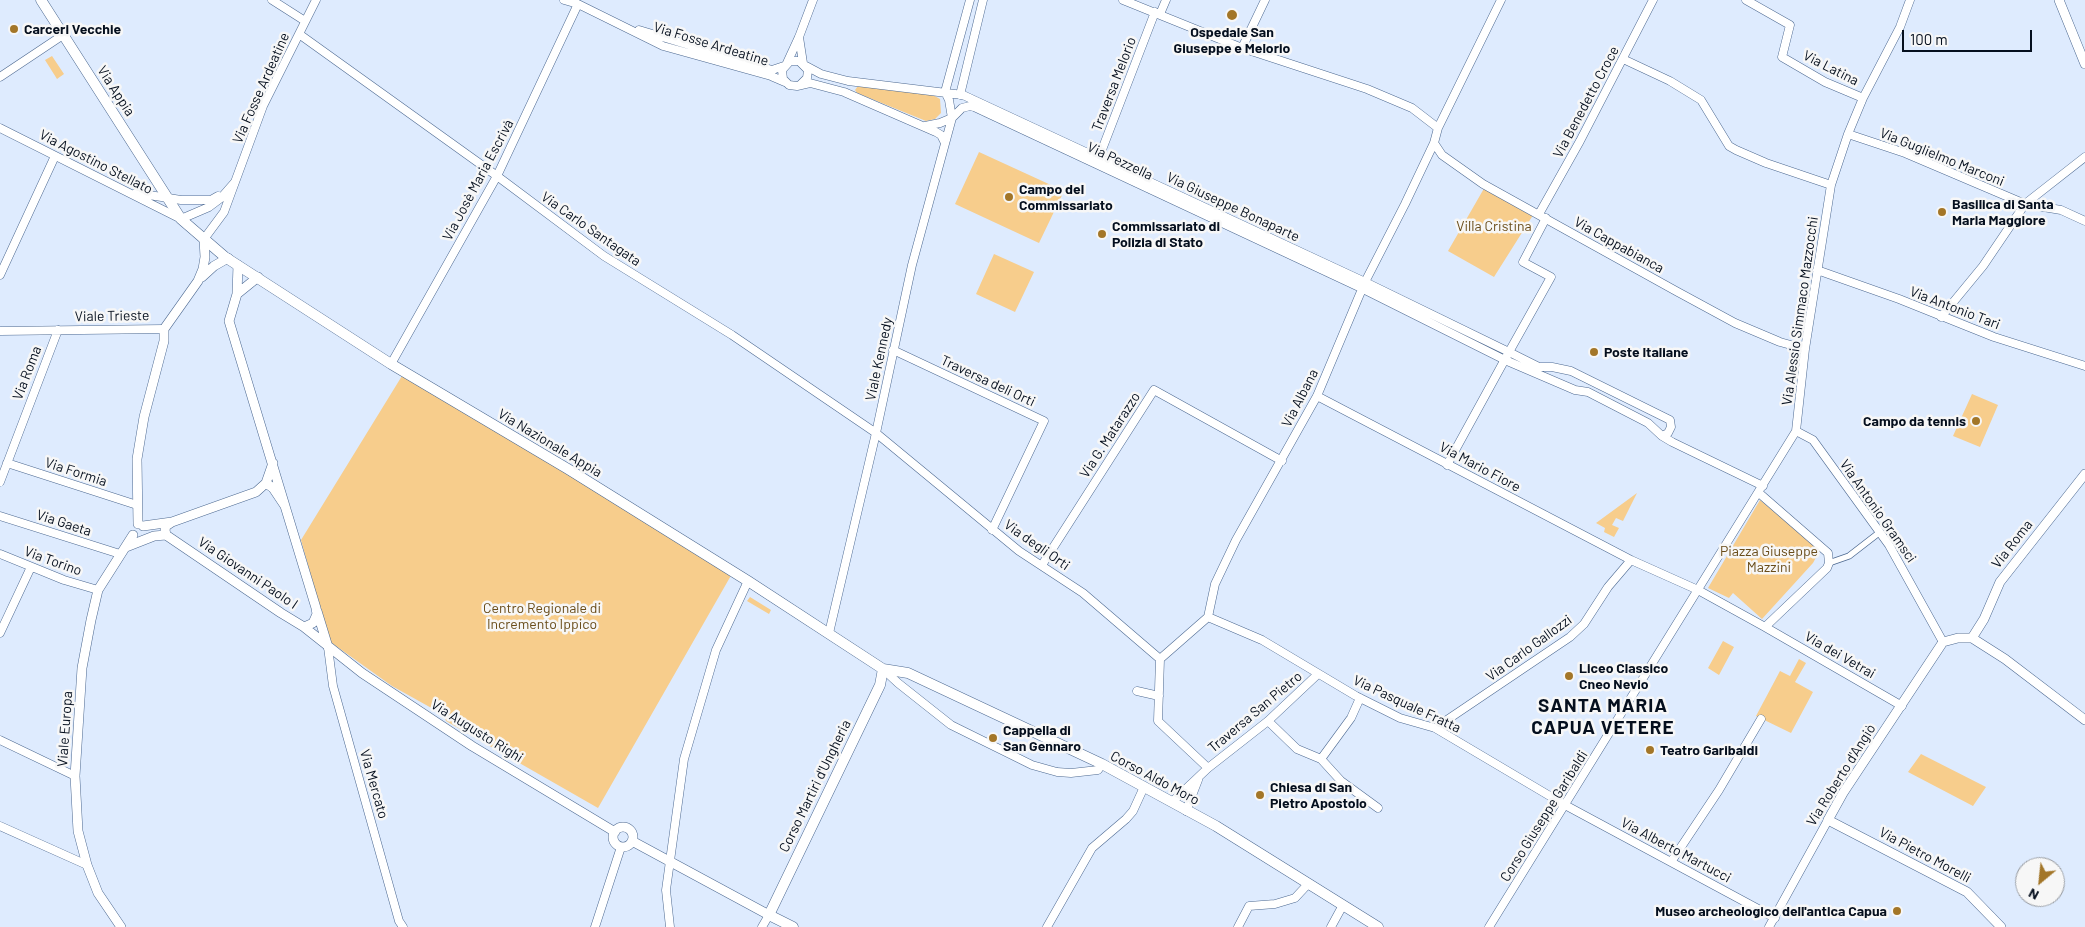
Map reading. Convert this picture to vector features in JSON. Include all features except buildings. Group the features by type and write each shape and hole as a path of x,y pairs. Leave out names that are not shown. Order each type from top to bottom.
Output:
{"main road":[{"name":"Via Appia","path":"41,0 167,198 181,218 204,239"},
{"name":"Via Nazionale Appia","path":"204,239 238,265 391,364 568,469 748,581 883,669"},
{"name":"Corso Aldo Moro","path":"883,669 908,673 1102,764 1216,826 1378,927"},
{"name":"Corso Martiri d'Ungheria","path":"769,915 880,685 883,669"},
{"path":"769,915 793,927"}],"street":[{"path":"272,0 305,21"},
{"name":"Via Fosse Ardeatine","path":"204,239 224,212 263,106 316,0"},
{"name":"Via Fosse Ardeatine","path":"564,0 578,4 663,46 771,76 793,86 810,83 844,92 941,135 945,143"},
{"path":"785,64 799,37 813,0"},
{"path":"922,126 931,126 952,118 945,92 970,0"},
{"path":"960,95 983,0"},
{"path":"1123,0 1242,48 1367,89 1412,108 1438,128"},
{"name":"Traversa Melorio","path":"1097,161 1158,13 1166,0"},
{"path":"1242,48 1265,0"},
{"name":"Via Albana","path":"1208,617 1216,584 1236,540 1317,396 1364,286 1434,143 1438,128 1501,0"},
{"name":"Via Benedetto Croce","path":"1508,353 1551,277 1523,262 1542,216 1654,0"},
{"name":"Via Latina","path":"1746,0 1790,25 1782,57 1825,82 1864,98"},
{"name":"Via Alessio Simmaco Mazzocchi","path":"1761,489 1796,431 1805,349 1831,185 1848,134 1900,27 1910,0"},
{"path":"2059,0 2085,64"},
{"name":"Via Josè Maria Escrivà","path":"391,364 497,176 578,4"},
{"name":"Via Fosse Ardeatine","path":"602,16 653,35 772,70 795,60 821,74 848,81 945,92"},
{"name":"Via Carlo Santagata","path":"299,34 497,176 604,256 732,335 876,433"},
{"path":"0,77 63,35"},
{"path":"799,37 804,64 808,74 801,84"},
{"path":"1623,59 1670,81 1701,100 1729,146 1766,164 1831,185"},
{"name":"Via Fosse Ardeatine","path":"785,64 782,74 785,82"},
{"path":"844,92 844,85 848,81"},
{"path":"945,92 960,95 1097,161"},
{"name":"Via Pezzella","path":"952,118 962,108 974,107 1097,161 1364,286"},
{"name":"Viale Kennedy","path":"829,633 876,433 912,265 952,118"},
{"name":"Via Agostino Stellato","path":"0,128 181,218"},
{"name":"Via Guglielmo Marconi","path":"1848,134 1905,153 2025,204 2061,210 2085,221"},
{"name":"Via Cappabianca","path":"1434,143 1442,155 1484,184 1735,323 1780,342 1805,349"},
{"path":"0,275 55,156"},
{"path":"1941,317 1983,266 2025,204 2085,157"},
{"path":"118,187 155,197 181,200 211,200 222,194 235,182"},
{"path":"181,218 209,207 222,198 235,182"},
{"name":"Viale Trieste","path":"0,331 164,329 198,280 203,269 206,257 204,239"},
{"name":"Viale Trieste","path":"198,280 214,266 228,258"},
{"path":"238,265 237,294 229,321 286,506"},
{"name":"Via Antonio Tari","path":"1817,270 1899,299 1994,337 2085,366"},
{"path":"237,294 258,277"},
{"path":"1364,286 1539,367 1560,368 1571,371 1670,420 1671,427 1668,433 1662,436"},
{"path":"164,329 164,342 144,417 137,459 137,505 140,525 172,522"},
{"name":"Via Roma","path":"0,482 58,330"},
{"name":"Traversa deli Orti","path":"893,350 1044,421 992,530"},
{"path":"1508,353 1541,376 1557,380 1575,390 1588,392 1611,403 1648,423 1662,436 1761,489 1828,553 1829,563 1827,568 1765,627 1698,590 1631,560"},
{"path":"1447,465 1508,353"},
{"path":"1557,380 1560,368"},
{"name":"Via G. Matarazzo","path":"1042,565 1154,390 1282,461"},
{"name":"Via Mario Fiore","path":"1317,396 1631,560"},
{"name":"Via Antonio Gramsci","path":"1796,431 1813,440 1880,532 1908,576 1943,642"},
{"name":"Via degli Orti","path":"876,433 1018,551 1083,593 1160,659"},
{"path":"123,550 154,536 166,534 166,526 172,522 256,492 266,483 273,462"},
{"name":"Via Formia","path":"7,463 137,505"},
{"name":"Via Roma","path":"1972,638 1984,619 2000,582 2085,474"},
{"name":"Via Giovanni Paolo I","path":"166,534 281,613 304,627 312,623 317,614 316,608 286,506 273,488 266,483"},
{"path":"1698,590 1761,489"},
{"name":"Via Gaeta","path":"0,516 123,550"},
{"name":"Viale Europa","path":"122,927 98,893 87,865 78,831 75,776 82,668 98,590 133,535 140,537 143,534 140,525"},
{"path":"1829,563 1849,556 1880,532"},
{"name":"Via Torino","path":"0,554 31,567 98,590"},
{"name":"Via Carlo Gallozzi","path":"1435,728 1570,637 1584,624 1608,587 1631,560"},
{"path":"0,633 31,567"},
{"path":"670,927 666,890 668,861 684,758 716,650 748,581"},
{"name":"Corso Giuseppe Garibaldi","path":"1489,927 1698,590"},
{"path":"316,608 328,647"},
{"path":"1172,802 1208,768 1158,721 1160,659 1208,617"},
{"name":"Via Pasquale Fratta","path":"1208,617 1262,640 1360,698 1400,718 1435,728 1565,805"},
{"name":"Via Augusto Righi","path":"304,627 362,673 472,746 615,832"},
{"name":"Via dei Vetrai","path":"1765,627 1902,706"},
{"path":"1943,642 1958,638 1972,638 2005,659 2085,720"},
{"name":"Via Roberto d'Angiò","path":"1769,927 1828,820 1943,642"},
{"name":"Via Mercato","path":"328,647 333,686 403,927"},
{"path":"883,669 951,725 1032,765 1051,771 1071,773 1098,770 1102,764"},
{"name":"Traversa San Pietro","path":"1208,768 1268,721 1318,674"},
{"path":"1137,691 1159,696"},
{"path":"1321,759 1351,718 1360,698"},
{"path":"1671,862 1719,790 1760,719"},
{"path":"1268,721 1297,749 1321,759 1341,781 1378,808"},
{"path":"0,740 75,776"},
{"path":"1186,810 1198,778"},
{"path":"1047,927 1092,848 1133,811 1144,787"},
{"name":"Via Alberto Martucci","path":"1565,805 1775,918"},
{"name":"Via Pietro Morelli","path":"1828,820 1967,892 1981,904 2001,927"},
{"path":"0,826 87,865"},
{"path":"620,828 626,828 631,831 632,841 628,846 621,847 614,841 615,832 620,828"},
{"path":"632,841 769,915 762,927"},
{"path":"595,927 621,847"},
{"path":"1238,927 1249,906 1275,904 1295,898 1308,884"},
{"path":"1330,927 1343,905"}],"green space":[{"path":"52,56 64,74 57,79 45,60"},
{"path":"858,86 931,94 940,99 941,113 935,119 926,121 857,93 855,90"},
{"name":"Campo del Commissariato","path":"979,152 1064,191 1039,243 955,204"},
{"name":"Villa Cristina","path":"1486,185 1535,212 1494,277 1448,251"},
{"path":"994,254 1034,272 1015,312 976,294"},
{"name":"Centro Regionale di Incremento Ippico","path":"405,371 733,572 598,808 446,721 444,715 392,686 329,641 301,540"},
{"name":"Campo da tennis","path":"1972,394 1998,405 1980,447 1953,436"},
{"path":"1637,493 1623,521 1616,518 1612,525 1619,528 1614,537 1604,532 1605,528 1596,523"},
{"name":"Piazza Giuseppe Mazzini","path":"1760,500 1820,550 1813,563 1762,619 1733,593 1729,598 1708,588"},
{"path":"750,597 771,610 769,614 747,601"},
{"path":"1723,641 1734,647 1719,675 1708,668"},
{"path":"1799,659 1806,663 1795,682 1813,692 1791,733 1756,716 1780,671 1790,676"},
{"path":"1921,754 1986,787 1973,806 1908,772"}],"place":[{"name":"Ospedale San Giuseppe e Melorio","path":"1232,15"},
{"name":"Carceri Vecchie","path":"14,29"},
{"name":"Campo del Commissariato","path":"1009,197"},
{"name":"Basilica di Santa Maria Maggiore","path":"1942,212"},
{"name":"Commissariato di Polizia di Stato","path":"1102,234"},
{"name":"Poste Italiane","path":"1594,352"},
{"name":"Campo da tennis","path":"1976,421"},
{"name":"Liceo Classico Cneo Nevio","path":"1569,676"},
{"name":"Cappella di San Gennaro","path":"993,738"},
{"name":"Teatro Garibaldi","path":"1650,750"},
{"name":"Chiesa di San Pietro Apostolo","path":"1260,795"},
{"name":"Museo archeologico dell'antica Capua","path":"1897,911"}],"district":[{"name":"SANTA MARIA CAPUA VETERE","path":"1603,717"}]}
